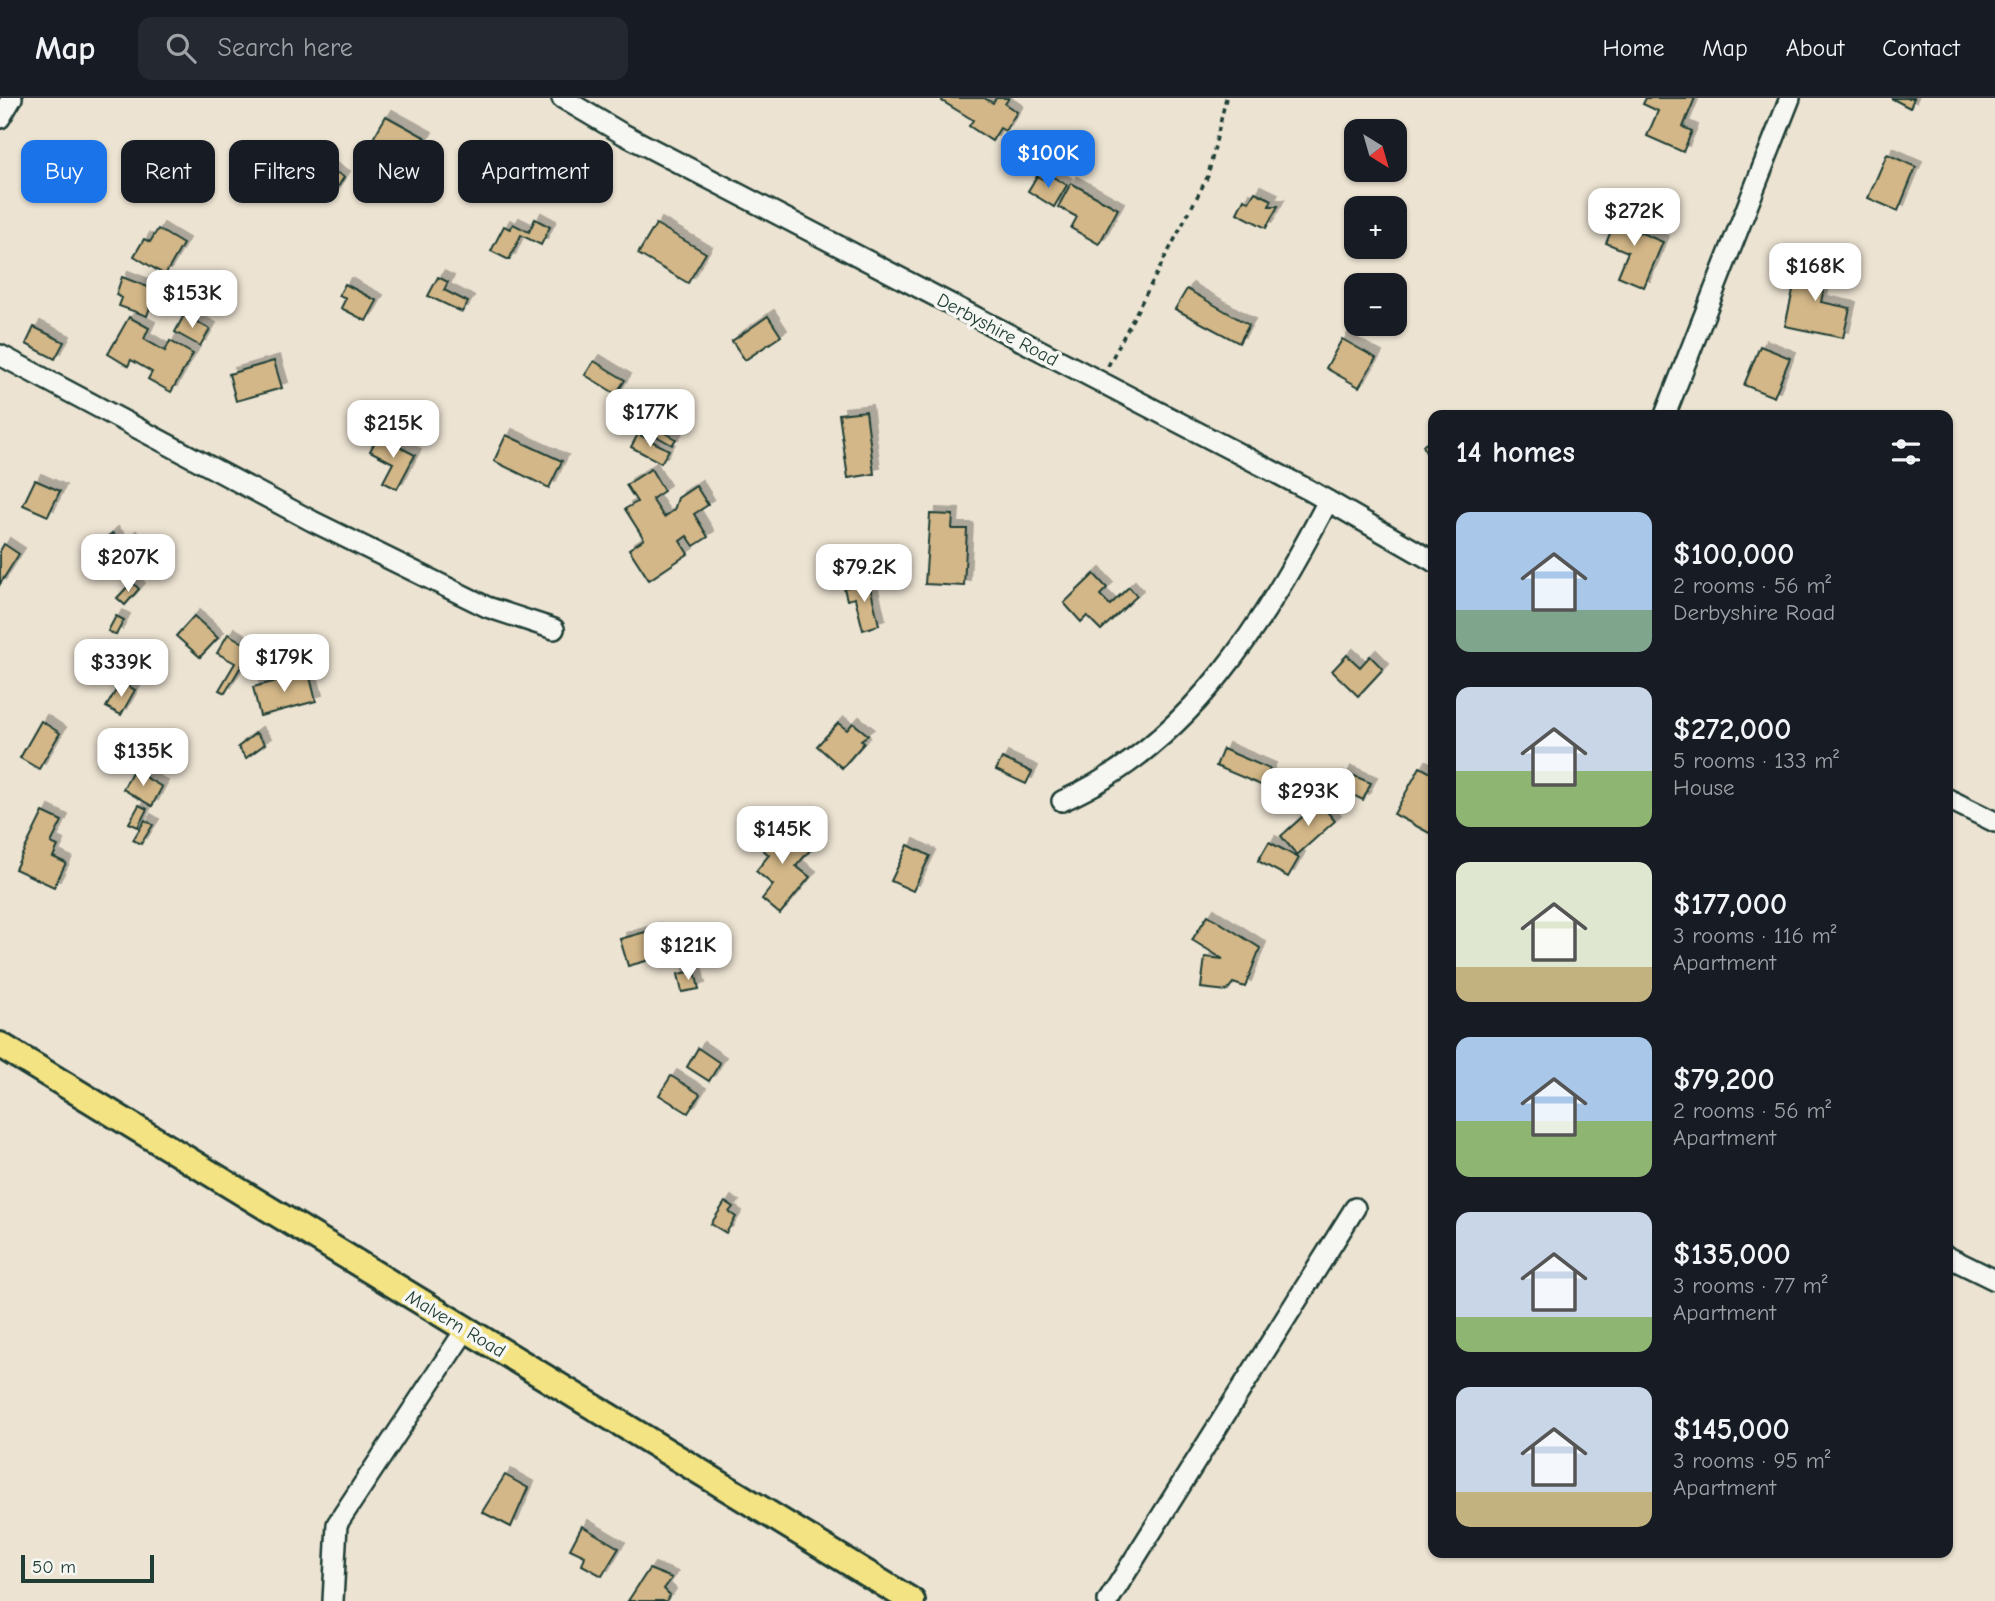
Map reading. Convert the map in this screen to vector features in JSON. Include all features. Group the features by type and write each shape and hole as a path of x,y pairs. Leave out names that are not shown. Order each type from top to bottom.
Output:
{"main road":[{"name":"Malvern Road","path":"0,1045 912,1601"}],"street":[{"path":"0,118 12,98"},
{"name":"Derbyshire Road","path":"562,98 623,134 1328,501 1428,558"},
{"path":"1667,410 1790,98"},
{"path":"0,355 312,521 487,607 554,629"},
{"path":"1062,801 1098,786 1124,769 1164,736 1218,678 1266,613 1328,501"},
{"path":"1953,801 1995,822"},
{"path":"1108,1601 1355,1208"},
{"path":"1953,1259 1995,1280"},
{"path":"332,1601 337,1524 466,1329"}],"path":[{"path":"1100,382 1208,176 1226,98"}],"building":[{"path":"943,98 984,98 993,103 996,98 1009,98 1005,104 1017,112 1005,131 1000,128 992,141 969,126 973,120 942,101"},
{"path":"1646,98 1695,98 1683,127 1692,131 1683,152 1647,136 1658,111 1643,104"},
{"path":"1891,98 1914,98 1910,108"},
{"path":"386,116 426,138 425,140 372,140"},
{"path":"1887,154 1916,167 1898,211 1868,198"},
{"path":"1037,176 1048,182 1051,176 1067,185 1054,207 1028,191"},
{"path":"1071,183 1118,209 1099,244 1071,228 1077,217 1058,207"},
{"path":"1255,192 1272,200 1269,206 1278,206 1266,228 1237,213 1244,199 1249,202"},
{"path":"1648,202 1669,209 1663,227 1642,220"},
{"path":"1621,207 1640,215 1634,230 1663,242 1644,287 1618,276 1628,252 1606,243"},
{"path":"535,219 550,227 541,245 521,235 509,260 491,251 504,226 510,229 513,224 529,232"},
{"path":"656,224 706,253 688,283 638,254"},
{"path":"158,229 183,244 165,275 134,256 144,239 150,242"},
{"path":"1800,259 1829,265 1821,302 1850,308 1843,338 1785,326"},
{"path":"122,277 156,290 147,316 119,306 122,298 116,295"},
{"path":"438,277 448,282 444,290 468,302 462,312 428,296"},
{"path":"345,284 377,301 366,321 341,308 346,298 339,295"},
{"path":"1187,289 1249,325 1239,343 1175,309"},
{"path":"184,315 210,329 200,346 175,332"},
{"path":"768,316 781,336 745,360 732,341"},
{"path":"129,317 149,328 144,339 165,351 170,341 193,354 171,392 148,379 152,372 131,360 128,366 108,354"},
{"path":"34,327 64,342 55,359 26,344"},
{"path":"1342,339 1376,358 1359,387 1326,368"},
{"path":"1760,346 1790,358 1774,397 1744,385"},
{"path":"274,361 282,388 236,401 229,374"},
{"path":"594,361 625,380 616,394 585,375"},
{"path":"866,411 874,474 848,478 839,414"},
{"path":"647,423 676,439 672,445 644,429"},
{"path":"638,434 669,450 661,463 631,447"},
{"path":"506,435 562,461 549,488 494,461"},
{"path":"378,436 415,455 397,489 383,482 393,463 370,451"},
{"path":"1428,442 1428,458 1423,445"},
{"path":"651,469 664,491 652,499 664,517 674,510 678,498 696,486 708,505 694,514 708,537 694,546 687,536 680,541 688,554 649,580 629,549 644,539 625,509 637,502 626,485"},
{"path":"35,480 60,491 48,516 23,505"},
{"path":"930,514 953,515 952,529 967,529 964,586 925,584"},
{"path":"112,533 123,544 130,537 138,546 116,569 96,549"},
{"path":"4,544 19,554 0,584 0,551"},
{"path":"1094,574 1107,588 1100,595 1110,605 1129,587 1137,596 1101,630 1087,616 1081,622 1064,603"},
{"path":"132,582 139,589 125,605 117,598"},
{"path":"869,582 879,625 863,630 855,598 847,600 844,588"},
{"path":"116,616 124,620 116,635 108,631"},
{"path":"194,616 218,638 200,657 176,636"},
{"path":"228,634 252,648 225,693 219,690 235,663 217,653"},
{"path":"1347,655 1360,667 1370,656 1383,669 1358,696 1332,671"},
{"path":"309,673 316,701 260,716 253,687"},
{"path":"121,682 135,690 121,715 106,707"},
{"path":"41,721 60,733 39,769 20,758"},
{"path":"838,723 847,730 853,723 868,735 861,740 864,743 842,768 817,746"},
{"path":"256,733 265,744 246,758 238,747"},
{"path":"1223,749 1270,769 1263,786 1216,766"},
{"path":"1002,758 1032,772 1026,784 996,770"},
{"path":"1420,767 1428,771 1428,832 1394,814"},
{"path":"133,770 162,787 152,806 123,789"},
{"path":"1345,772 1371,783 1363,800 1338,788"},
{"path":"1319,802 1335,821 1297,855 1281,836"},
{"path":"139,805 147,809 138,827 129,823"},
{"path":"43,812 62,821 51,843 58,846 53,857 66,863 54,887 15,869"},
{"path":"145,820 153,825 141,844 133,840"},
{"path":"775,820 811,849 796,866 810,877 780,914 762,899 773,885 756,871 769,855 756,844"},
{"path":"1269,842 1299,858 1288,877 1258,861"},
{"path":"908,845 930,856 913,891 891,881"},
{"path":"1208,915 1260,948 1245,987 1233,983 1227,991 1201,988 1205,957 1223,959 1192,940"},
{"path":"656,929 664,956 628,966 620,939"},
{"path":"695,971 699,989 682,992 678,974"},
{"path":"698,1048 720,1063 709,1081 687,1067"},
{"path":"671,1076 700,1094 688,1113 659,1095"},
{"path":"725,1202 733,1207 729,1212 736,1217 726,1233 711,1224"},
{"path":"505,1475 528,1488 511,1527 482,1512"},
{"path":"582,1526 619,1548 602,1576 582,1565 585,1556 570,1549"},
{"path":"649,1569 672,1578 664,1589 670,1595 666,1601 628,1601"}]}
